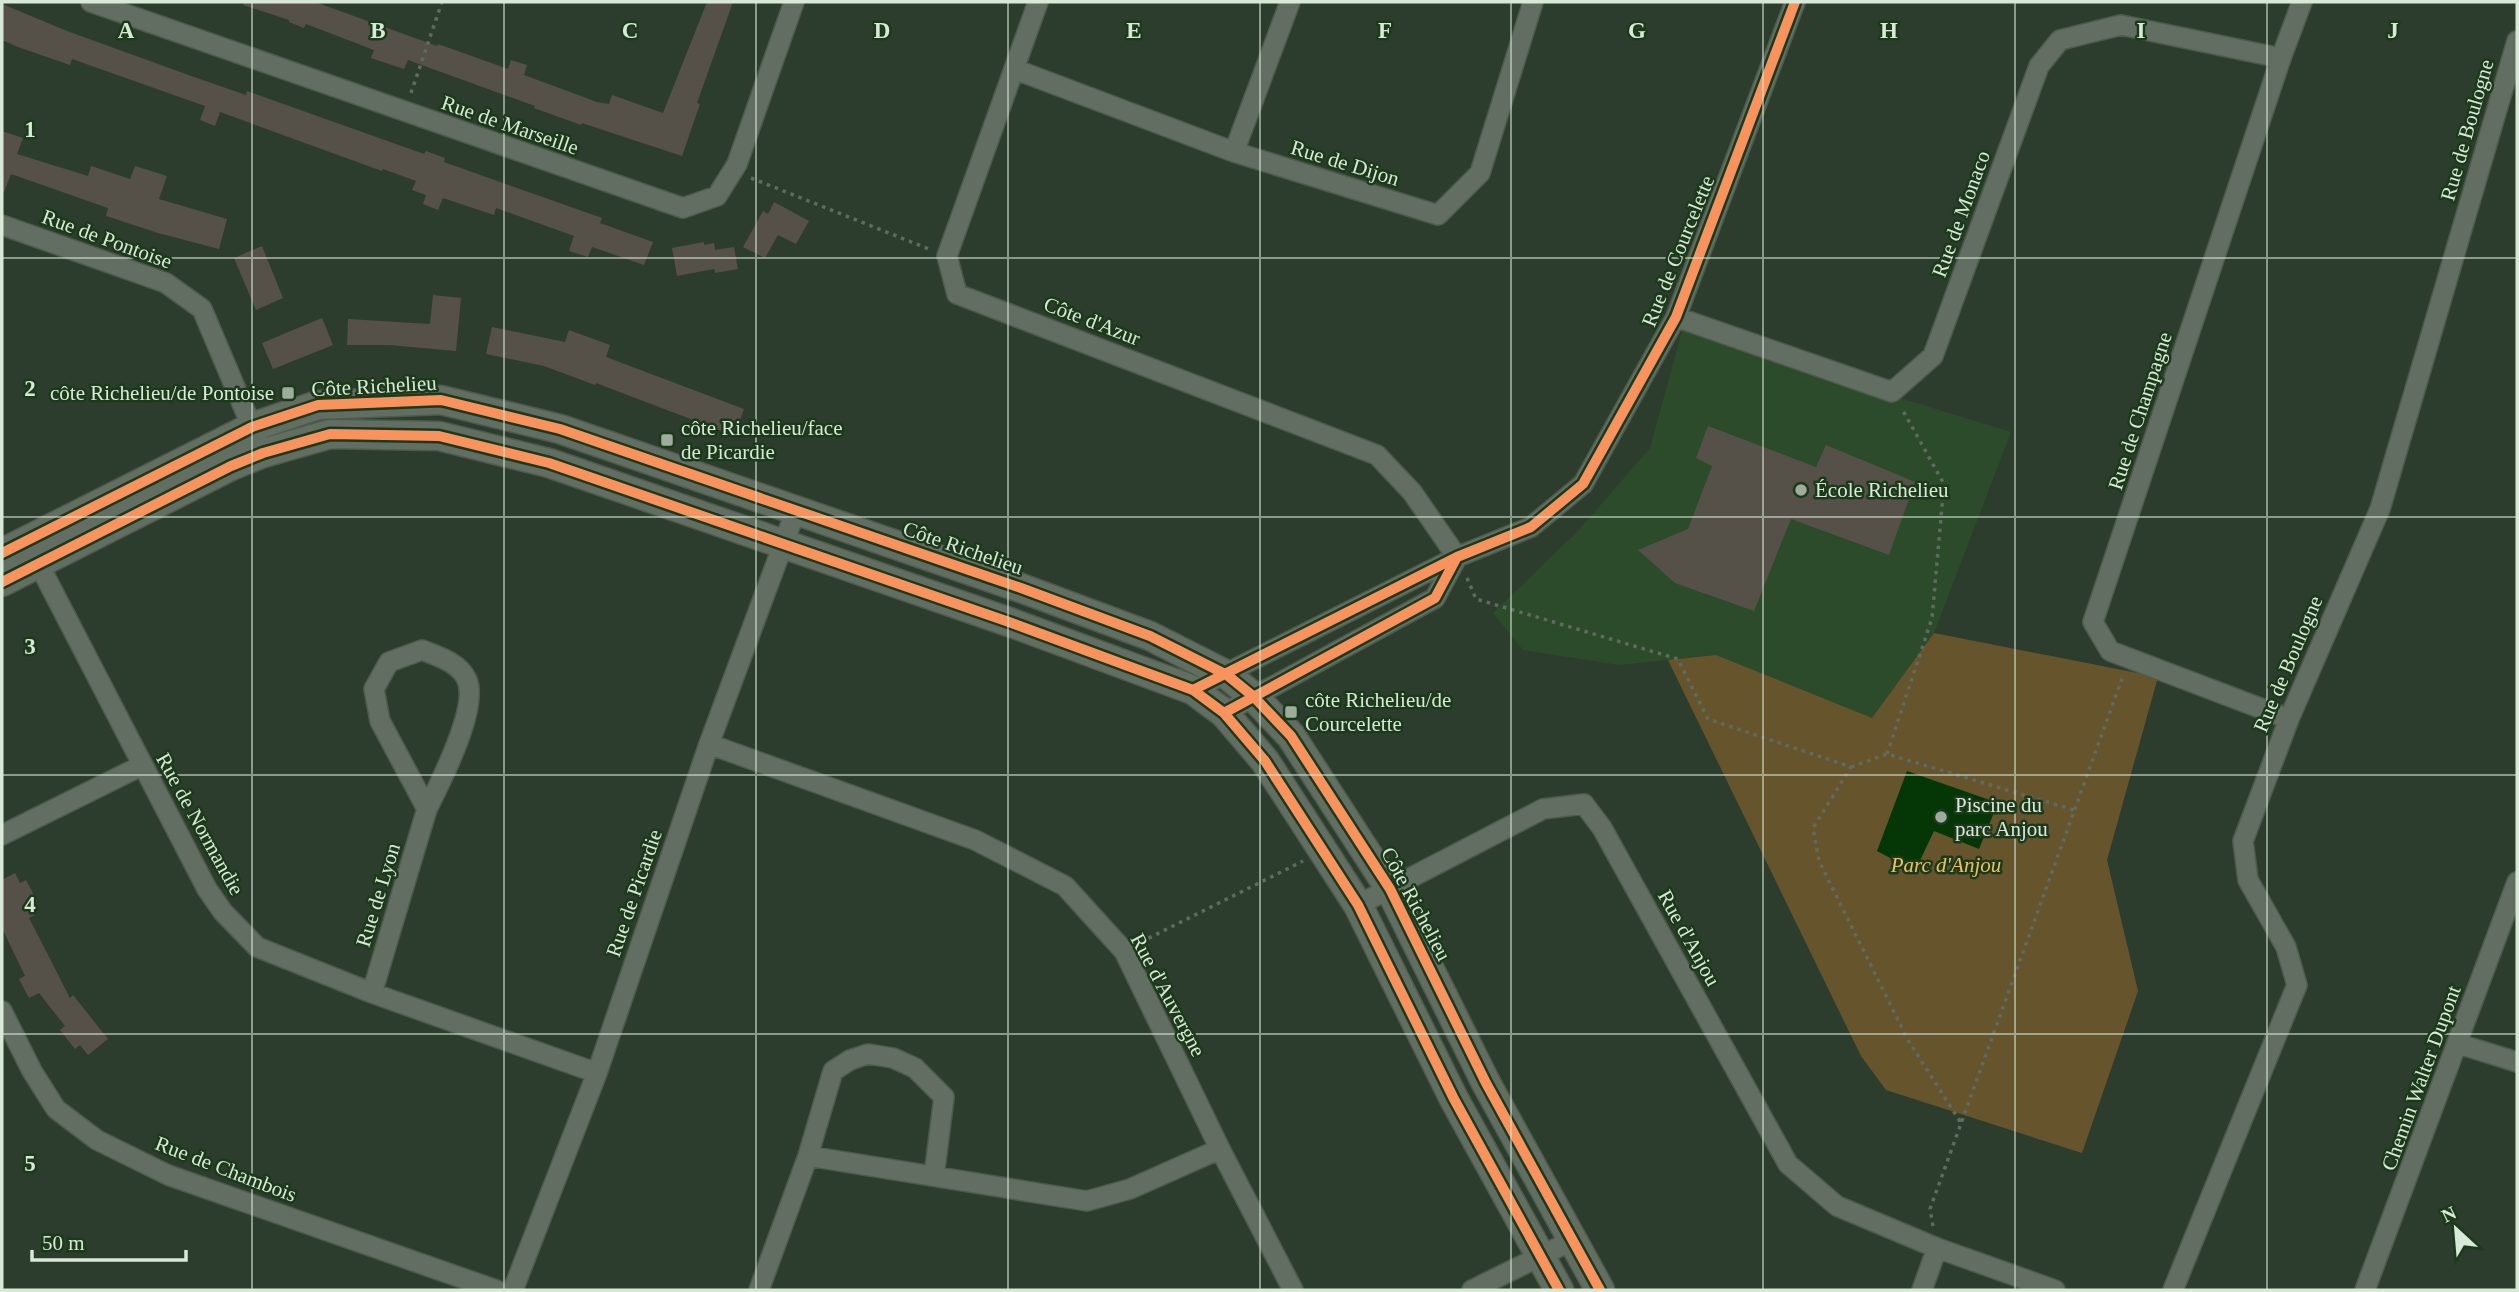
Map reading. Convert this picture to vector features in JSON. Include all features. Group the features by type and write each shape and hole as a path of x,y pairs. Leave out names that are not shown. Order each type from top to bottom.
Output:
{"street":[{"name":"Rue de Marseille","path":"91,2 683,208 718,196 733,171 794,2"},
{"path":"947,256 1038,2"},
{"path":"1234,152 1290,2"},
{"name":"Rue de Dijon","path":"1014,69 1234,152 1438,215 1480,173 1532,2"},
{"name":"Rue de Courcelette","path":"1193,690 1457,557 1531,527 1583,484 1676,317 1796,2"},
{"name":"Rue de Champagne","path":"2289,719 2110,651 2093,622 2302,2"},
{"name":"Rue de Monaco","path":"1892,392 1933,356 2039,66 2060,40 2122,25 2281,58"},
{"name":"Rue de Boulogne","path":"2173,1290 2297,985 2286,947 2248,880 2243,841 2289,719 2380,509 2517,41"},
{"name":"Rue de Pontoise","path":"2,225 166,283 202,310 258,440"},
{"name":"Côte d'Azur","path":"947,256 957,294 1377,455 1412,492 1457,557"},
{"path":"1676,317 1892,392"},
{"name":"Côte Richelieu","path":"2,582 33,552 231,466 258,440 318,405 441,400 560,429 1150,636 1227,675 1254,697 1291,736 1390,889 1486,1083 1600,1290"},
{"name":"Côte Richelieu","path":"258,440 330,434 439,436 549,463 1009,622 1193,690 1224,713 1265,761 1358,905 1454,1099 1559,1290"},
{"name":"Rue de Picardie","path":"513,1290 597,1073 709,744 796,510"},
{"name":"Côte Richelieu","path":"2,553 33,552"},
{"name":"Rue de Normandie","path":"33,552 141,766 207,888 223,912 257,947 372,993 597,1073"},
{"path":"1224,713 1435,598 1457,557"},
{"name":"Rue de Lyon","path":"372,993 427,809 452,758 469,703 467,680 452,663 422,650 389,662 374,689 380,721 427,809"},
{"name":"Rue d'Auvergne","path":"709,744 975,840 1066,886 1124,951 1220,1149 1293,1290"},
{"path":"2,835 141,766"},
{"name":"Rue d'Anjou","path":"1358,905 1543,808 1584,804 1602,828 1788,1164 1837,1206 1937,1248"},
{"name":"Chemin Walter Dupont","path":"2365,1290 2459,1044 2517,882"},
{"name":"Rue de Chambois","path":"2,1011 32,1071 56,1109 97,1140 168,1175 496,1290"},
{"path":"2459,1044 2517,1062"},
{"path":"759,1290 808,1156 833,1071 850,1060 868,1054 893,1058 915,1068 944,1097 934,1176"},
{"path":"808,1156 1087,1201 1130,1189 1220,1149"},
{"path":"1472,1290 1573,1240"},
{"path":"1922,1290 1937,1248 2055,1290"}],"path":[{"path":"404,112 442,2"},
{"path":"733,171 947,256"},
{"path":"1887,754 1931,618 1944,484 1892,392"},
{"path":"1457,557 1476,599 1678,659 1708,719 1851,767"},
{"path":"1937,1248 1930,1209 2130,659"},
{"path":"1961,1123 1908,1040 1819,861 1813,828 1851,767 1887,754 2074,810"},
{"path":"1124,951 1323,851"}],"shaded area":[{"name":"École Richelieu","path":"1682,331 2011,432 1934,633 1872,719 1716,655 1619,665 1523,650 1493,613 1578,531 1650,448"},
{"name":"Piscine du parc Anjou","path":"1907,771 1998,803 1979,849 1934,831 1915,871 1877,851"}],"green space":[{"name":"Parc d'Anjou","path":"1934,633 2158,677 2107,860 2138,991 2082,1153 1886,1090 1861,1056 1668,660 1716,655 1872,718"}],"building":[{"path":"244,2 315,2 508,69 511,60 527,65 524,75 597,102 609,104 612,95 663,113 707,2 733,2 697,103 700,104 682,156 582,123 581,125 408,60 404,69 371,58 374,50 306,24 304,28 289,20 243,5"},
{"path":"2,4 67,31 194,77 246,95 247,91 424,154 426,151 445,158 444,162 602,218 600,223 653,242 644,265 592,247 588,257 569,251 574,236 496,208 494,215 443,198 438,210 423,204 426,195 412,190 416,181 220,112 215,126 200,120 205,106 72,59 70,65 2,40"},
{"path":"2,131 23,138 17,154 88,176 91,166 130,179 135,166 167,176 159,199 227,219 219,249 106,216 108,208 11,174 4,192 2,191"},
{"path":"774,202 809,221 796,244 778,235 765,258 743,247 763,211 768,214"},
{"path":"704,242 704,245 714,243 715,250 734,247 738,269 715,273 714,269 677,276 672,248"},
{"path":"262,246 283,298 256,310 234,258"},
{"path":"433,295 461,298 456,351 389,345 347,345 348,319 430,324"},
{"path":"322,318 333,345 273,369 262,343"},
{"path":"492,327 565,342 569,330 610,345 606,357 744,409 736,432 724,427 722,431 544,366 486,354"},
{"name":"École Richelieu","path":"1708,426 1816,467 1826,445 1915,482 1889,555 1791,519 1754,611 1675,583 1638,550 1688,529 1712,466 1696,458"},
{"path":"15,873 20,883 26,880 37,901 30,904 35,915 29,918 70,998 73,995 108,1039 88,1055 80,1045 75,1049 60,1030 65,1026 39,993 29,998 19,979 25,976 2,928 2,880"}],"cycle path":[{"path":"1193,690 1457,557 1531,527 1583,484 1676,317 1795,2"},
{"path":"2,553 252,427 318,405 441,400 560,429 1021,588 1150,636 1227,675 1254,697 1291,736 1390,889 1486,1083 1600,1290"},
{"path":"2,582 231,466 263,453 330,434 439,436 549,463 1009,622 1193,690 1224,713 1265,761 1358,905 1454,1099 1559,1290"},
{"path":"1224,713 1435,598 1457,557"}],"place":[{"name":"côte Richelieu/de Pontoise","path":"288,393"},
{"name":"côte Richelieu/face de Picardie","path":"667,440"},
{"name":"École Richelieu","path":"1801,490"},
{"name":"côte Richelieu/de Courcelette","path":"1291,712"},
{"name":"Piscine du parc Anjou","path":"1941,817"}]}
